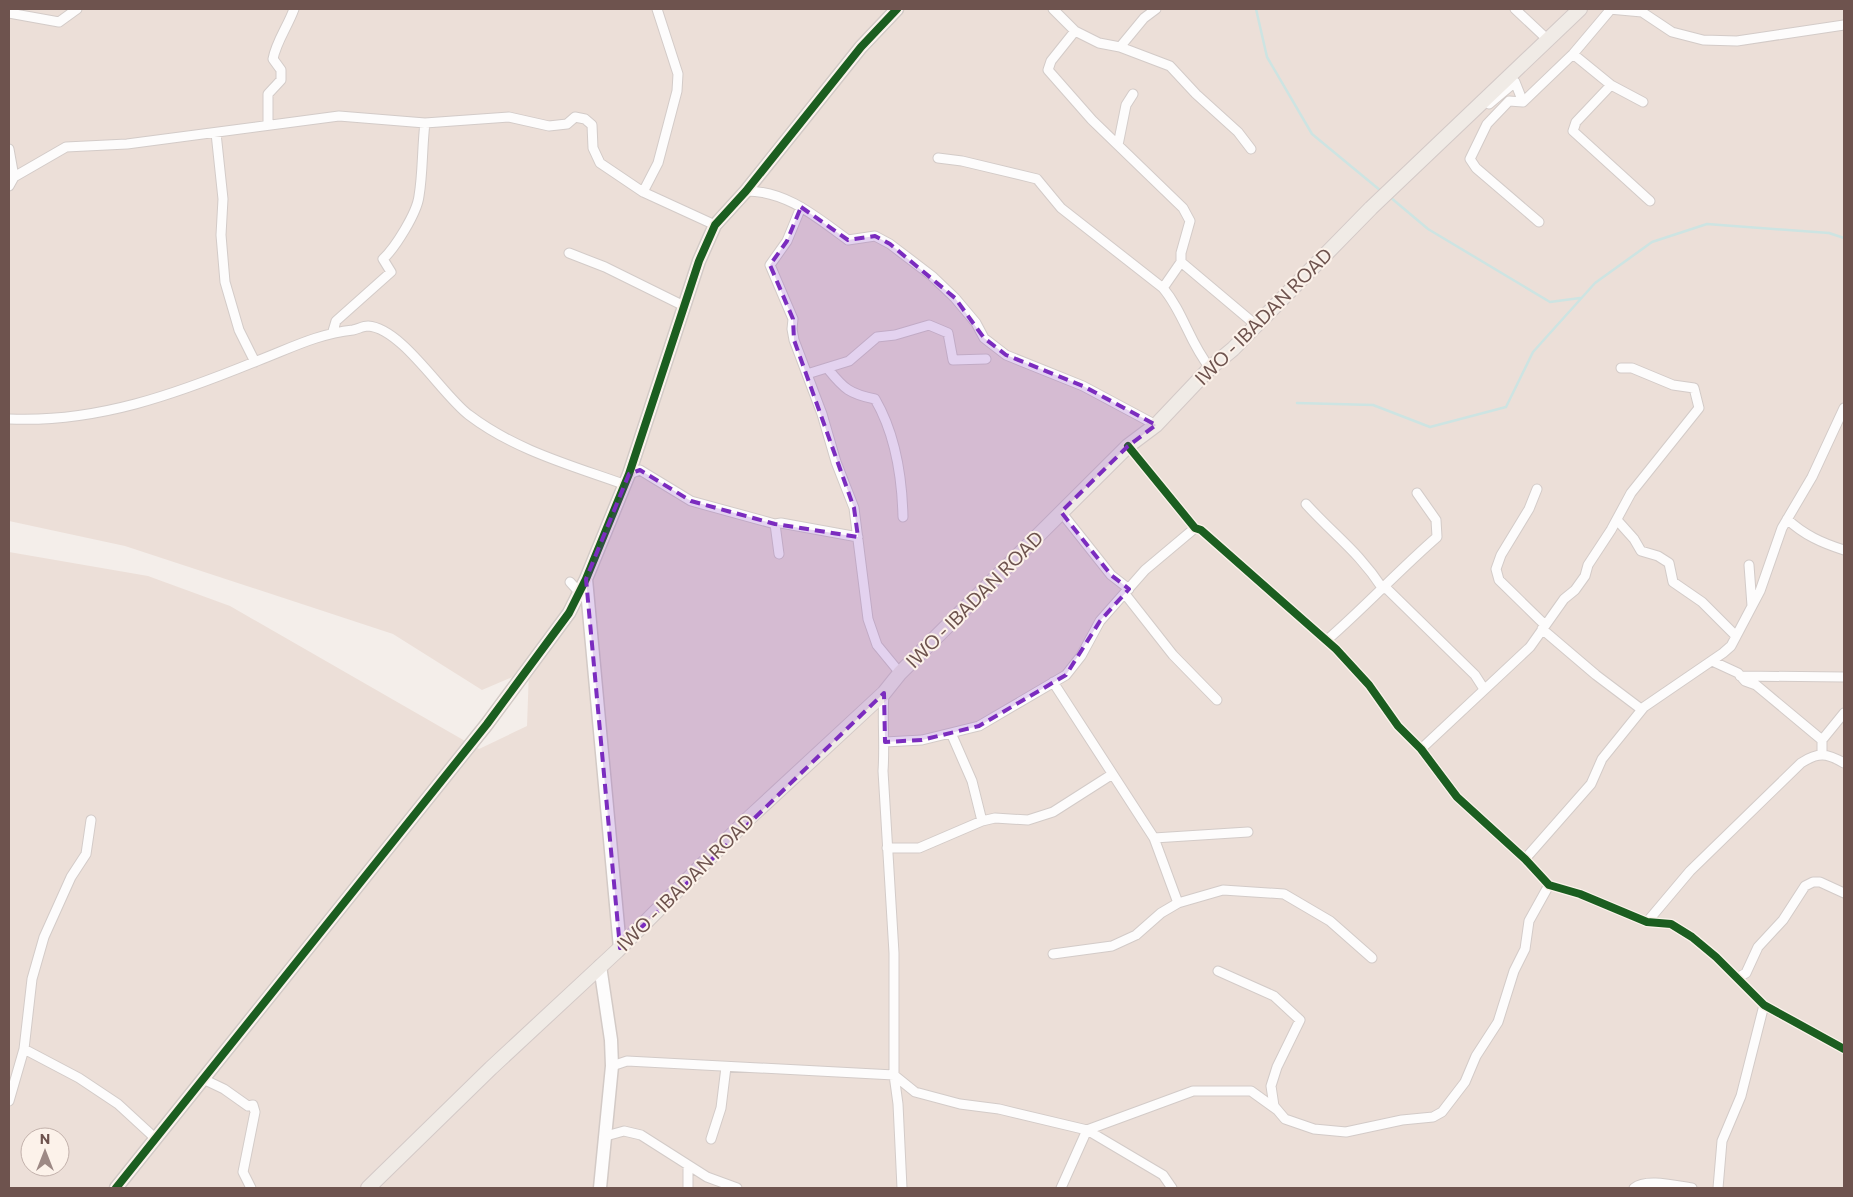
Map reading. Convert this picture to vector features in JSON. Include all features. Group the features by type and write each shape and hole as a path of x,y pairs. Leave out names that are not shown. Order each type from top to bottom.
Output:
{"main road":[{"name":"IWO - IBADAN ROAD","path":"374,1185 620,948 748,819 884,692 900,672 1128,446 1156,425 1210,368 1257,326 1371,208 1580,9"}],"street":[{"path":"9,13 59,22 77,9"},
{"path":"268,125 268,94 281,80 281,70 273,59 275,47 288,26 294,9"},
{"path":"643,192 658,163 677,91 678,74 657,9"},
{"path":"116,1188 487,724 569,613 586,579 626,479 699,261 715,225 746,192 861,47 897,9"},
{"path":"1053,9 1075,32 1099,43 1120,47 1170,66 1196,94 1238,132 1251,149"},
{"path":"1120,47 1144,18 1156,9"},
{"path":"1516,9 1548,39"},
{"path":"1539,222 1476,168 1470,159 1487,124 1509,101 1523,102 1573,54 1610,9 1642,12 1672,32 1703,40 1738,41 1844,26"},
{"path":"1075,32 1051,61 1048,70 1092,120 1183,208 1190,221 1181,253 1181,262 1163,288"},
{"path":"1573,54 1611,85 1643,102"},
{"path":"1398,182 1515,82 1523,102"},
{"path":"1611,85 1576,122 1573,131 1650,201"},
{"path":"1118,145 1126,105 1133,94"},
{"path":"9,186 14,177 66,147 127,144 339,116 425,123 509,117 549,126 567,124 576,117 584,119 592,125 593,148 600,163 643,192 715,225"},
{"path":"333,331 336,321 391,272 383,259 392,250 415,210 419,198 425,123"},
{"path":"216,132 223,199 221,235 224,282 239,330 255,362"},
{"path":"9,149 14,177"},
{"path":"938,158 962,161 1037,179 1062,208 1124,256 1145,276 1163,288 1176,303 1196,351 1210,368"},
{"path":"746,192 762,192 784,198 820,218 848,240 875,236 890,244 932,276 949,292 976,323 984,338 1006,355 1083,386 1156,425"},
{"path":"800,207 787,241 770,265 793,318 794,340 854,508 868,620 878,644 900,672"},
{"path":"569,253 605,267 684,306"},
{"path":"1181,262 1257,326"},
{"path":"807,374 849,361 877,337 895,335 929,325 948,333 953,360 986,359"},
{"path":"9,420 40,421 116,410 255,362 333,331 368,326 386,334 416,357 467,414 507,441 626,479"},
{"path":"1421,750 1530,647 1564,599 1575,590 1586,576 1588,565 1617,520 1631,493 1696,412 1699,404 1694,388 1673,385 1632,368 1621,368"},
{"path":"828,369 842,386 855,395 875,399 888,421 900,473 903,517"},
{"path":"1525,859 1591,784 1602,759 1642,709 1723,654 1736,636 1760,591 1787,519 1812,476 1844,408"},
{"path":"1128,446 1195,528 1201,530 1230,554 1327,640 1368,685 1398,726 1421,750 1457,797 1525,859 1549,885 1580,894 1648,922 1671,924 1692,937 1764,1005 1844,1049"},
{"path":"626,479 640,470 691,501 775,524 781,523 858,537"},
{"path":"1537,489 1529,509 1501,555 1496,569 1499,580 1543,627 1596,675 1642,709"},
{"path":"1327,640 1384,588 1410,560 1437,537 1436,520 1417,494"},
{"path":"1306,504 1354,550 1384,588 1474,675 1484,689"},
{"path":"1061,512 1127,591 1173,655 1217,700"},
{"path":"1787,519 1801,532 1823,543 1844,550"},
{"path":"1617,520 1634,539 1641,551 1658,556 1669,563 1673,582 1702,602 1736,636"},
{"path":"775,524 779,554"},
{"path":"886,742 922,740 979,726 1066,675 1081,656 1100,621 1145,570 1195,528"},
{"path":"1749,565 1752,606"},
{"path":"586,579 620,948"},
{"path":"570,582 579,592"},
{"path":"1712,661 1740,676 1745,682 1762,689 1822,740"},
{"path":"1740,676 1844,677"},
{"path":"1053,682 1111,775 1154,838 1178,904"},
{"path":"884,692 882,727 886,742 883,771 894,953 894,1075 898,1104 902,1188"},
{"path":"1822,754 1822,740 1844,713"},
{"path":"950,733 972,781 982,821"},
{"path":"1648,922 1690,871 1801,763 1814,755 1822,754 1844,763"},
{"path":"887,848 919,848 982,821 995,818 1028,820 1053,812 1111,775"},
{"path":"9,1101 24,1049 32,979 44,937 71,877 86,854 91,820"},
{"path":"1154,838 1248,832"},
{"path":"1737,978 1746,973 1758,947 1783,920 1805,886 1813,882 1820,882 1844,893"},
{"path":"1218,971 1274,996 1300,1020 1277,1066 1271,1086 1272,1100 1284,1119 1332,1132 1346,1132 1402,1120 1425,1119 1442,1112 1465,1082 1476,1056 1498,1022 1511,979 1524,949 1529,922 1542,894 1549,885"},
{"path":"1052,954 1112,946 1136,935 1161,913 1178,904 1223,890 1284,894 1330,921 1372,958"},
{"path":"600,966 611,1040 612,1066 600,1188"},
{"path":"1718,1188 1722,1141 1741,1096 1764,1005"},
{"path":"24,1049 79,1078 118,1104 155,1138"},
{"path":"612,1066 627,1061 894,1075 915,1092 960,1104 999,1109 1087,1130 1163,1175 1172,1188"},
{"path":"711,1139 722,1108 726,1067"},
{"path":"203,1079 224,1089 248,1106 253,1105 255,1112 242,1172 251,1188"},
{"path":"1061,1188 1087,1130 1193,1091 1251,1091 1277,1110"},
{"path":"606,1136 624,1131 640,1135 707,1177 737,1188"},
{"path":"688,1166 688,1188"},
{"path":"1634,1188 1638,1185 1660,1184 1692,1188"}],"highlighted area":[{"path":"801,207 848,240 875,236 890,244 955,298 984,338 1006,355 1083,386 1156,425 1128,446 1061,512 1111,575 1129,589 1100,621 1066,675 979,726 922,740 885,742 884,693 620,948 586,579 629,474 640,470 691,501 775,524 858,537 854,508 794,340 793,319 770,265 787,241"}],"shaded area":[{"path":"9,9 1844,9 1844,1188 9,1188 9,552 148,576 230,606 479,749 527,726 529,670 482,690 393,634 125,546 9,521"}],"waterway":[{"path":"1256,9 1267,57 1312,134 1381,191"},
{"path":"1390,197 1428,229 1550,302 1580,298"},
{"path":"1297,403 1373,405 1430,427 1506,407 1533,352 1595,283 1652,242 1707,224 1829,233 1844,238"}],"cycle path":[{"path":"116,1188 487,724 569,613 586,579 629,474 699,261 715,225 746,191 861,47 897,9"},
{"path":"1128,446 1195,528 1201,530 1336,649 1369,685 1398,726 1421,749 1457,797 1525,859 1549,885 1580,894 1647,922 1671,924 1692,937 1716,957 1764,1005 1844,1049"}]}
